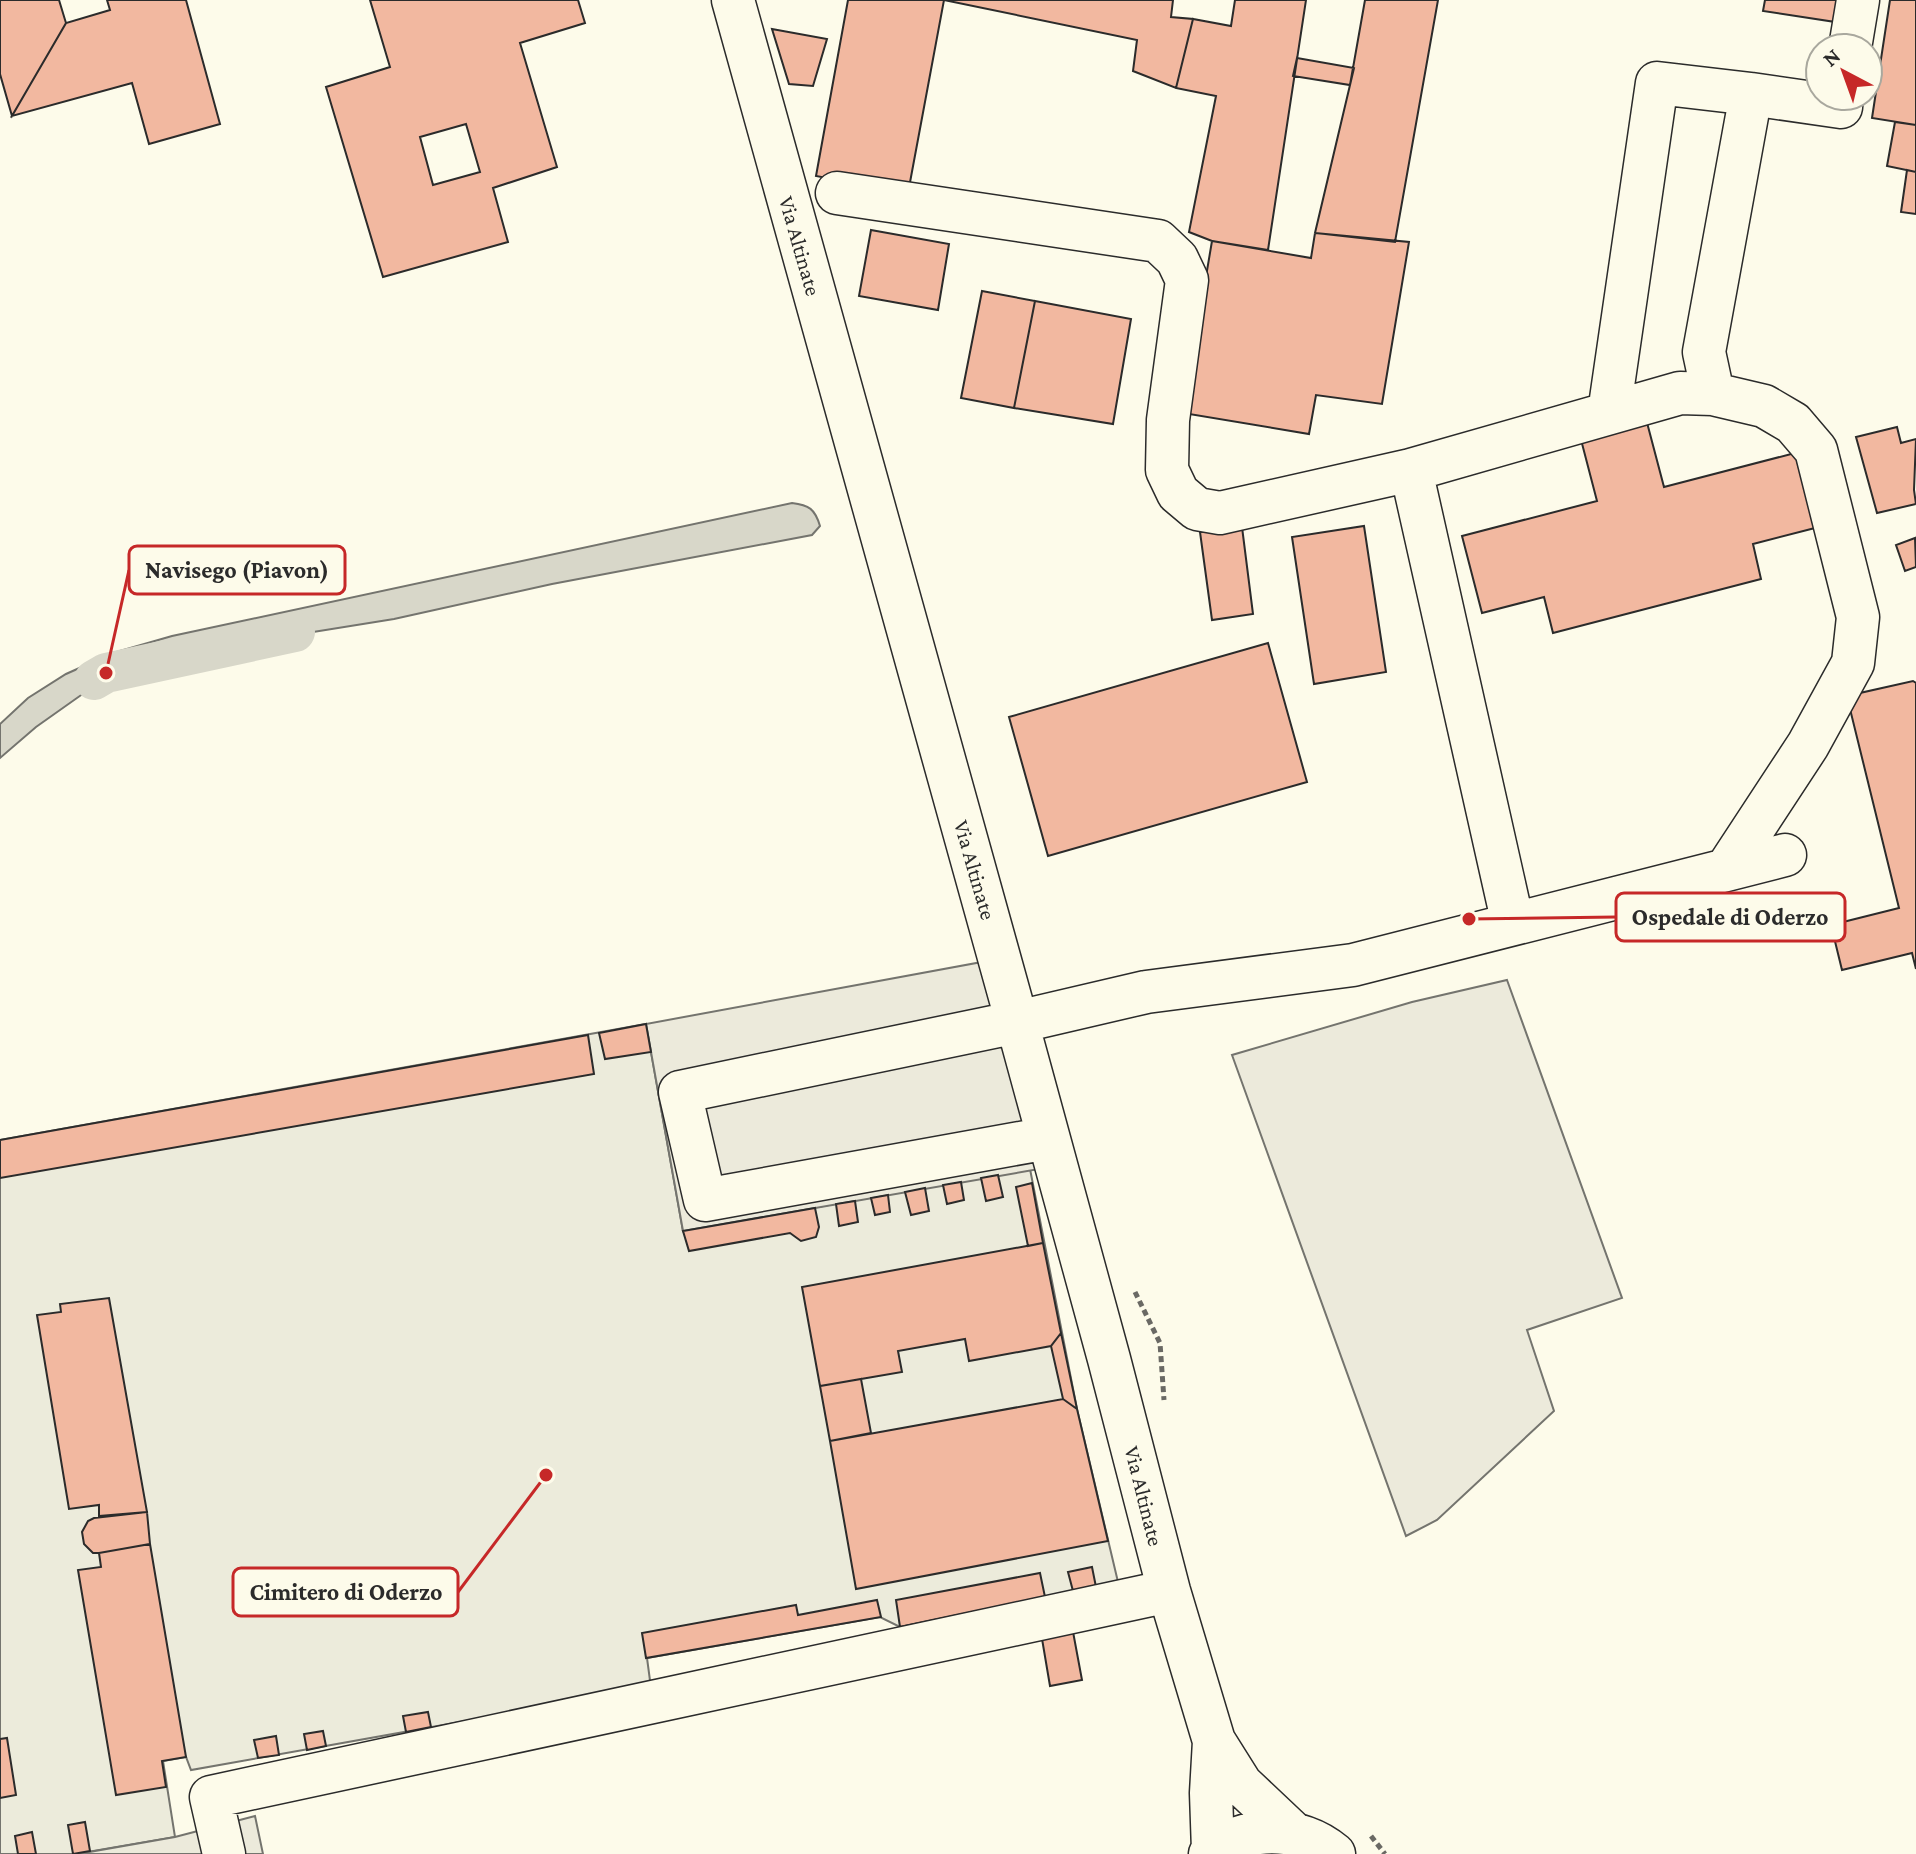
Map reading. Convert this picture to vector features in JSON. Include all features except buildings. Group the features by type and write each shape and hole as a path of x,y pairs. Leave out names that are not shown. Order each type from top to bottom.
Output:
{"street":[{"name":"Via Altinate","path":"733,0 1017,1022 1169,1591 1214,1741 1241,1784 1294,1834"},
{"path":"1853,32 1858,0"},
{"path":"1609,413 1657,83 1804,102"},
{"path":"1713,394 1704,352 1751,94"},
{"path":"837,193 1158,241 1177,259 1187,280 1168,420 1167,470 1178,493 1197,509 1220,513 1411,470 1680,393 1713,394 1764,406 1793,423 1816,450 1858,617 1853,663 1808,745 1726,870"},
{"path":"1411,470 1513,924"},
{"path":"1048,1138 705,1200 680,1092 1146,992 1353,965 1785,855"},
{"path":"224,1854 211,1797 1169,1591"},
{"name":"Via Altinate","path":"1214,1741 1211,1852 1238,1838 1266,1832 1294,1834 1324,1845 1352,1843"}],"path":[{"path":"1134,1290 1160,1343 1164,1404"},
{"path":"1352,1843 1385,1854"}],"shaded area":[{"path":"792,503 807,507 816,516 820,526 812,535 552,584 394,619 170,655 120,674 84,693 36,727 0,758 0,724 28,698 66,674 113,653 172,636"},
{"path":"982,962 1039,1169 683,1231 646,1024"},
{"path":"1507,980 1622,1298 1527,1330 1554,1411 1437,1520 1406,1536 1232,1055 1412,1002"},
{"path":"646,1024 683,1231 1030,1169 1077,1409 1118,1582 900,1627 880,1617 647,1658 651,1688 191,1770 186,1757 163,1761 175,1837 76,1854 0,1854 0,1140"},
{"path":"255,1816 263,1854 78,1854 175,1837"}],"waterway":[{"path":"94,680 106,673 295,632"}],"place":[{"name":"Navisego (Piavon)","path":"106,673"},
{"name":"Ospedale di Oderzo","path":"1469,919"},
{"name":"Cimitero di Oderzo","path":"546,1475"}]}
